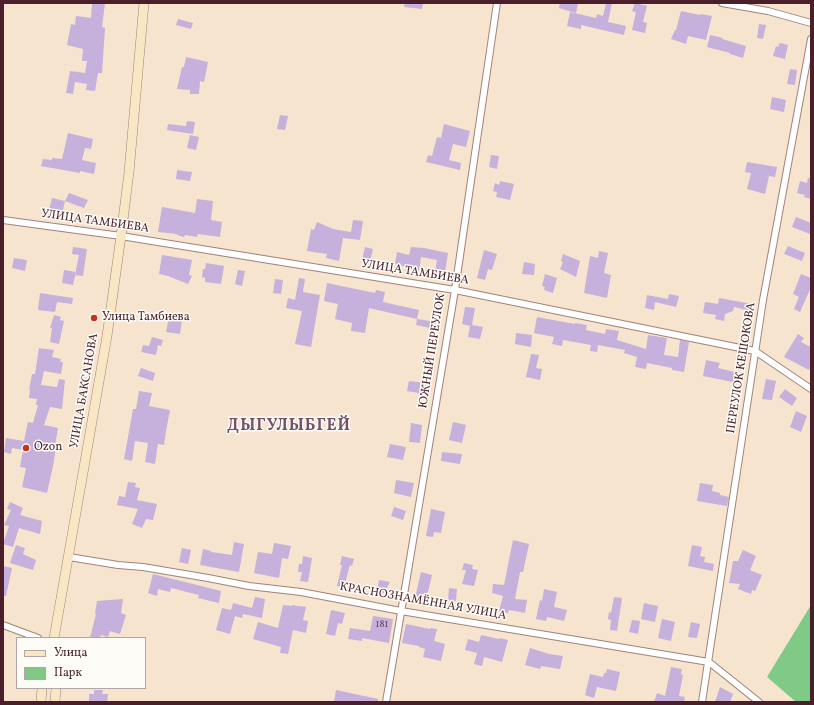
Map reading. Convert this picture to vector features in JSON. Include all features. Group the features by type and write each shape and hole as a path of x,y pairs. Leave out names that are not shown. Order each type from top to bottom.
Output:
{"main road":[{"name":"УЛИЦА БАКСАНОВА","path":"54,637 107,336 129,172 144,3"},
{"path":"40,702 42,689"},
{"path":"55,702 56,689"}],"street":[{"name":"ЮЖНЫЙ ПЕРЕУЛОК","path":"386,702 455,290 497,3"},
{"path":"722,3 768,11 811,23"},
{"name":"ПЕРЕУЛОК КЕШОКОВА","path":"702,702 763,300 811,39"},
{"name":"УЛИЦА ТАМБИЕВА","path":"3,220 121,236 455,290 755,351 811,389"},
{"name":"КРАСНОЗНАМЁННАЯ УЛИЦА","path":"69,557 118,565 143,567 249,586 301,592 709,662 759,702"},
{"path":"3,625 35,637"}],"green space":[{"path":"811,605 811,702 796,702 767,677"}],"building":[{"path":"92,3 105,3 102,27 105,28 102,73 98,73 95,91 86,90 87,84 75,82 73,94 66,93 70,71 85,73 87,61 82,61 83,49 67,45 71,24 75,25 76,16 91,18"},
{"path":"405,3 423,3 422,9 404,7"},
{"path":"560,3 578,3 576,13 559,8"},
{"path":"606,3 612,3 608,22 626,26 624,35 581,25 581,29 567,26 570,12 596,18 597,14 603,16"},
{"path":"635,3 647,6 643,22 647,23 645,33 632,30 636,12 632,11"},
{"path":"681,11 712,16 706,40 688,36 686,44 671,39 676,30"},
{"path":"178,19 193,23 191,29 176,25"},
{"path":"759,24 766,25 763,39 757,38"},
{"path":"710,35 746,46 743,58 707,47"},
{"path":"780,43 788,45 785,59 773,56 776,46 778,47"},
{"path":"186,57 208,62 204,82 200,81 199,94 190,94 190,90 177,89"},
{"path":"790,69 797,70 795,85 787,84"},
{"path":"772,97 786,100 784,112 770,109"},
{"path":"280,115 288,116 285,130 277,129"},
{"path":"187,121 195,122 193,134 167,130 168,124 186,126"},
{"path":"444,124 470,131 466,147 453,144 449,160 461,163 460,170 426,162 428,155 432,156 437,137 441,138"},
{"path":"68,133 93,139 91,149 85,148 82,160 96,163 94,174 41,166 43,159 62,159"},
{"path":"190,135 199,137 196,150 187,148"},
{"path":"491,155 499,156 497,169 489,167"},
{"path":"747,162 777,167 775,177 769,176 765,194 747,189 751,173 745,172"},
{"path":"177,170 192,172 190,181 176,179"},
{"path":"808,178 811,179 811,199 804,197 805,195 797,193 800,181 807,183"},
{"path":"500,181 514,184 510,200 496,197 497,192 493,191 495,183 499,185"},
{"path":"69,193 88,200 84,208 65,201"},
{"path":"52,198 65,201 61,218 48,215"},
{"path":"197,199 213,201 211,220 222,222 220,237 198,234 197,237 185,235 184,237 177,234 158,232 162,207 195,213"},
{"path":"796,217 811,223 810,234 792,227"},
{"path":"353,220 363,221 360,240 343,238 339,261 326,258 327,254 307,251 311,229 314,230 317,222 333,229 351,232"},
{"path":"788,246 805,253 802,261 784,254"},
{"path":"73,247 87,249 83,276 75,275 79,255 72,254"},
{"path":"365,247 373,249 370,262 362,260"},
{"path":"411,247 448,253 445,273 435,271 437,260 421,257 419,271 407,269 408,267 395,264 397,252 409,255"},
{"path":"484,250 497,254 492,270 488,269 485,280 477,278"},
{"path":"599,251 608,253 604,273 611,275 607,298 584,293 590,256 598,258"},
{"path":"563,254 580,261 576,277 560,269 563,262 561,261"},
{"path":"162,255 192,260 189,275 192,276 188,284 159,274"},
{"path":"14,258 27,260 25,271 12,268"},
{"path":"524,262 535,264 534,275 522,274"},
{"path":"206,263 224,266 221,284 205,282 205,278 202,277 203,269 205,269"},
{"path":"64,270 76,272 73,285 62,283"},
{"path":"238,270 245,271 242,286 235,284"},
{"path":"545,274 557,278 553,293 544,290 545,287 542,286"},
{"path":"801,274 811,278 811,287 800,312 794,309 799,297 793,294"},
{"path":"299,278 305,279 303,292 320,295 311,347 295,344 302,311 286,308 288,298 295,300"},
{"path":"275,279 283,280 281,294 273,293"},
{"path":"327,283 375,293 376,290 385,292 383,302 419,310 417,319 369,308 365,333 351,331 352,323 335,319 338,304 324,301"},
{"path":"40,293 73,298 72,304 57,302 55,312 38,310"},
{"path":"669,294 679,296 676,307 655,302 654,310 645,308 647,295 668,299"},
{"path":"719,298 752,304 751,311 734,307 733,311 725,314 724,321 715,319 716,315 703,313 705,302 718,304"},
{"path":"465,307 475,308 472,325 483,327 480,339 468,337 470,326 462,324"},
{"path":"54,315 61,317 60,320 64,321 59,344 50,342 52,328 50,328"},
{"path":"169,317 182,320 180,334 166,332"},
{"path":"537,317 587,325 586,330 605,334 606,329 619,331 617,340 646,349 648,335 667,338 664,355 678,357 680,340 689,342 684,372 647,363 646,369 635,367 637,357 624,353 625,350 598,345 597,352 590,351 591,345 563,340 562,346 552,344 554,337 534,333"},
{"path":"417,319 436,322 435,329 416,325"},
{"path":"516,333 532,335 531,347 515,344"},
{"path":"798,334 804,338 801,342 811,347 811,366 809,370 784,357"},
{"path":"152,337 163,340 161,346 158,345 156,355 141,352 143,345 149,346"},
{"path":"39,348 54,350 52,357 61,359 60,362 63,362 61,374 44,371 41,385 57,387 59,379 65,380 62,409 50,407 44,425 58,428 53,466 47,493 22,487 26,468 20,467 23,450 12,448 11,454 4,452 6,438 24,441 28,422 33,423 38,405 36,405 37,399 29,398 29,390 32,374 35,374"},
{"path":"531,354 539,355 536,368 542,369 540,380 526,377"},
{"path":"706,360 720,363 718,368 735,372 733,382 703,376"},
{"path":"141,368 155,373 153,381 138,376"},
{"path":"766,379 776,381 772,400 762,399"},
{"path":"409,381 426,383 425,394 407,391"},
{"path":"785,389 797,398 792,406 779,397"},
{"path":"139,391 152,393 149,406 170,410 164,445 158,444 155,464 145,462 148,443 135,441 132,461 124,459 133,409 136,409"},
{"path":"796,411 807,416 801,432 790,427"},
{"path":"453,422 466,425 462,443 449,440"},
{"path":"411,423 422,425 420,443 409,442"},
{"path":"390,444 406,447 403,460 387,457"},
{"path":"442,452 462,454 460,464 441,461"},
{"path":"396,480 414,483 411,497 394,493"},
{"path":"128,482 136,483 135,487 140,488 137,500 157,504 153,520 146,519 142,528 132,524 138,509 117,505 119,496 125,497"},
{"path":"700,483 713,485 712,491 729,497 727,506 697,501"},
{"path":"10,502 23,508 20,515 42,521 40,534 19,528 13,547 3,544 9,526 4,525 11,510 7,509"},
{"path":"394,507 406,511 403,520 391,516"},
{"path":"431,509 445,512 441,533 434,532 433,537 426,536"},
{"path":"513,540 529,544 523,572 520,572 515,599 527,600 525,613 509,610 508,613 499,611 503,596 492,593 493,584 504,585"},
{"path":"234,542 244,544 239,572 200,565 203,549 211,552 232,555"},
{"path":"274,543 291,546 288,559 282,558 279,578 254,573 258,552 272,554"},
{"path":"16,545 25,548 23,554 36,560 33,570 10,563"},
{"path":"692,545 702,547 700,556 705,557 704,562 714,564 713,571 688,566"},
{"path":"182,548 191,550 188,564 179,562"},
{"path":"743,550 756,556 750,570 762,575 755,591 752,590 751,594 738,589 740,584 729,583 733,561 738,561"},
{"path":"303,556 312,558 308,582 300,581 302,572 298,572 299,564 302,564"},
{"path":"342,556 354,559 352,566 350,565 344,587 337,586 342,565 340,565"},
{"path":"464,563 473,565 472,569 478,570 474,586 462,584 466,570 462,570"},
{"path":"3,566 12,568 6,596 3,596"},
{"path":"421,572 432,575 426,600 415,598"},
{"path":"153,574 221,591 219,603 198,598 199,595 171,588 170,592 158,589 157,596 148,593"},
{"path":"379,580 390,582 384,593 377,591"},
{"path":"449,588 457,589 456,601 448,600"},
{"path":"544,589 557,592 554,607 567,610 564,621 547,617 546,621 536,619"},
{"path":"255,597 265,599 262,618 243,614 242,618 235,616 230,634 216,630 222,608 231,610 233,603 252,608"},
{"path":"614,597 622,598 617,631 610,630 611,620 608,619 609,612 611,613"},
{"path":"123,599 121,613 126,615 120,634 110,631 108,637 101,635 100,637 90,637 96,614 97,601"},
{"path":"644,603 658,606 655,622 641,619"},
{"path":"283,605 306,607 303,620 308,621 306,633 293,630 288,654 280,653 281,647 253,639 258,622 278,628"},
{"path":"331,610 345,613 342,624 338,623 335,636 326,634"},
{"path":"373,616 393,619 389,643 362,638 362,641 348,639 350,628 370,631"},
{"path":"662,619 675,622 671,641 658,638"},
{"path":"632,620 640,621 638,634 629,632"},
{"path":"691,622 700,624 697,638 688,637"},
{"path":"406,624 437,629 434,641 445,644 441,661 423,657 425,649 419,646 402,643"},
{"path":"481,635 508,640 502,662 484,657 482,666 474,664 477,653 465,650 468,639 479,642"},
{"path":"530,648 549,654 563,656 560,669 541,666 540,669 525,665"},
{"path":"671,667 682,669 681,674 683,675 679,696 685,697 684,702 654,702 657,693 665,696"},
{"path":"607,669 620,672 616,691 597,687 594,698 585,695 590,674 603,677"},
{"path":"720,687 733,694 730,702 715,702"},
{"path":"94,690 103,690 102,694 108,694 107,702 89,702 89,694 94,694"},
{"path":"336,690 378,699 378,702 334,702"}],"place":[{"name":"Улица Тамбиева","path":"94,318"},
{"name":"Ozon","path":"26,448"}],"district":[{"name":"ДЫГУЛЫБГЕЙ","path":"289,427"}]}
